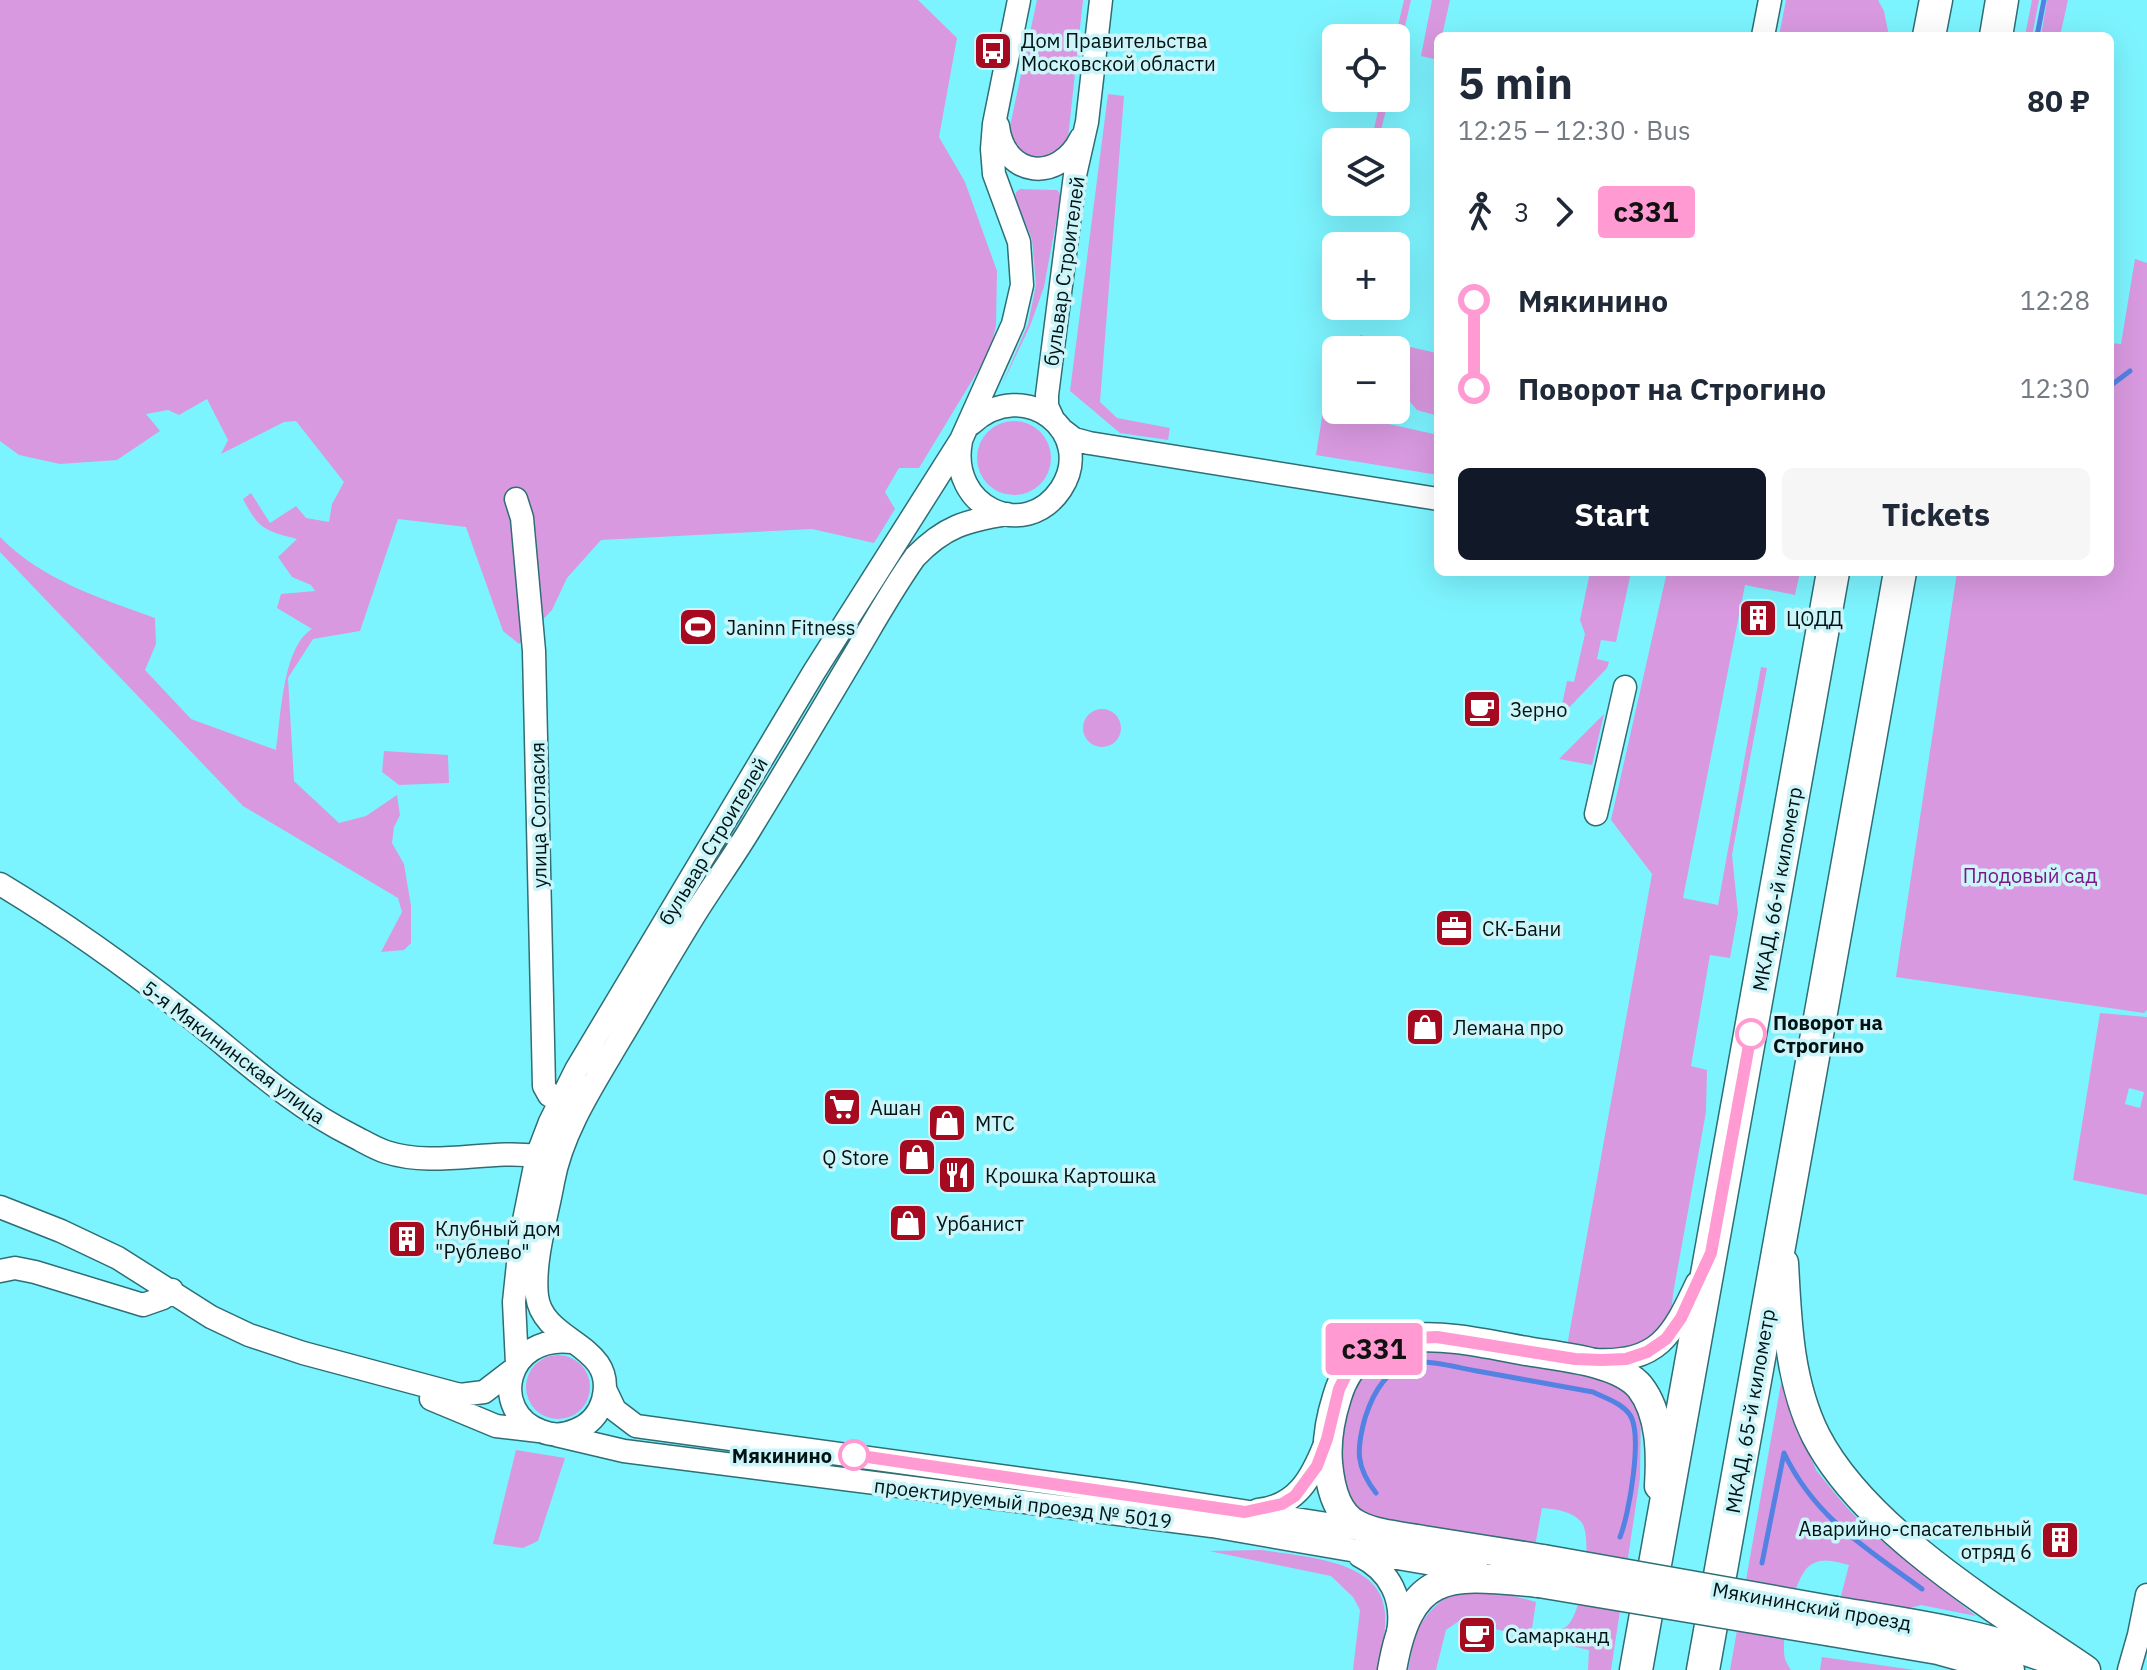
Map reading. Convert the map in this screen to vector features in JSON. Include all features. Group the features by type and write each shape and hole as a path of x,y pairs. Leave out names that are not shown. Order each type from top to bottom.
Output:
{"highway":[{"path":"1930,32 1936,0"},
{"path":"1998,32 2002,0"},
{"name":"МКАД, 66-й километр","path":"1711,1253 1832,576"},
{"name":"МКАД, 65-й километр","path":"1703,1670 1899,576"},
{"path":"1636,1670 1711,1253"}],"main road":[{"path":"2000,32 2014,0"},
{"path":"1782,1230 1787,1319 1794,1370 1816,1435 1838,1471 1891,1528 1940,1568 2013,1653 2086,1670"},
{"path":"1383,1533 1356,1525 1341,1509 1332,1491 1327,1439 1339,1389 1359,1357 1395,1339 1437,1337 1575,1359 1623,1374 1639,1385 1651,1406 1658,1435 1660,1472 1656,1565"},
{"name":"проектируемый проезд № 5019","path":"1383,1533 1541,1571"},
{"path":"1393,1661 1418,1600 1432,1587 1449,1579 1541,1571"},
{"name":"Мякининский проезд","path":"1541,1571 1834,1622 1938,1650 2013,1653"},
{"name":"Мякининский проезд","path":"1834,1622 1942,1629 2077,1670"}],"street":[{"name":"бульвар Строителей","path":"1007,514 991,510 977,501 966,488 958,456 965,432 1013,324 1022,285 1019,242 998,187 992,159 992,137 1019,0"},
{"name":"бульвар Строителей","path":"547,1433 529,1425 514,1406 511,1382 515,1366 515,1286 521,1235 537,1156 570,1107 597,1078 690,921 751,828 915,557 926,545 971,520 1039,509 1052,500 1068,472 1070,455 1047,406 1047,395 1075,175 1087,122 1101,0"},
{"path":"1764,32 1770,0"},
{"name":"бульвар Строителей","path":"998,105 1002,147 1012,160 1029,168 1048,168 1064,161 1076,149 1087,122"},
{"name":"бульвар Строителей","path":"605,1389 600,1365 583,1347 552,1325 539,1306 537,1273 554,1175 568,1133 576,1070 814,672 965,432 983,412 1001,405 1020,403 1038,409 1057,424"},
{"path":"1057,424 1074,439 1089,443 1434,498"},
{"name":"улица Согласия","path":"516,499 522,518 534,651 544,1086 549,1095 570,1107"},
{"path":"1596,814 1625,687"},
{"name":"5-я Мякининская улица","path":"0,884 173,1005 317,1118 385,1152 421,1158 457,1159 503,1154 537,1156"},
{"path":"0,1207 118,1258 211,1317 249,1335 460,1395 484,1392 515,1366 527,1351 540,1343 556,1340 572,1342"},
{"path":"1575,1359 1626,1359 1647,1352 1666,1339 1681,1318 1711,1253"},
{"path":"0,1271 15,1268 35,1272 143,1305 163,1298 172,1290"},
{"name":"проектируемый проезд № 5019","path":"349,1365 496,1426 547,1433 624,1451 1212,1526 1336,1548 1541,1571"},
{"path":"547,1433 570,1433 583,1427 595,1417 605,1389"},
{"name":"проектируемый проезд № 5019","path":"605,1389 615,1410 636,1426 1383,1533"},
{"path":"1245,1512 1282,1504 1295,1496 1317,1466 1327,1439"},
{"path":"1336,1548 1363,1557 1380,1568 1390,1580 1397,1597 1400,1621 1393,1661"},
{"path":"2129,1670 2147,1595"}],"green space":[{"path":"0,0 918,0 957,38 939,137 965,182 997,271 996,326 990,351 919,468 899,468 885,492 895,509 874,543 812,529 601,540 567,578 552,610 519,644 503,631 466,527 398,519 360,631 313,639 288,678 294,781 339,823 366,816 397,795 400,815 394,827 392,843 404,864 411,906 411,943 404,950 381,952 402,912 398,898 243,806 0,552 0,537 16,552 53,576 155,618 156,644 145,670 191,719 276,750 289,667 294,651 312,629 277,608 281,594 315,591 311,585 292,577 278,557 297,539 263,527 243,499 251,493 270,523 296,506 306,518 329,522 332,504 344,482 296,421 284,422 221,454 228,440 207,399 179,415 168,410 146,414 160,431 117,460 60,464 19,455 0,441"},
{"path":"1037,0 1083,0 1067,147 1058,157 1031,162 1010,143 1010,126"},
{"path":"1404,0 1411,0 1406,24 1398,24"},
{"path":"1432,0 1450,0 1443,32 1434,32 1434,59 1421,56"},
{"path":"1786,0 1878,0 1888,32 1780,32"},
{"path":"2032,0 2039,0 2033,32 2026,32"},
{"path":"2047,0 2068,0 2061,32 2042,32"},
{"path":"1108,94 1124,96 1100,402 1117,418 1170,428 1168,440 1120,433 1070,391"},
{"path":"1378,112 1386,112 1382,128 1374,128"},
{"path":"1020,189 1057,190 1061,195 1044,287 1030,326 1001,387 1028,324 1036,285 1032,239 1015,199"},
{"name":"Плодовый сад","path":"2135,259 2147,263 2147,1010 2144,1013 1896,977 1956,576 2114,576 2114,343 2121,344"},
{"path":"1410,347 1434,353 1434,415 1417,410 1410,402"},
{"path":"1322,418 1322,424 1389,424 1434,434 1434,474 1316,455"},
{"path":"1007,421 1021,421 1035,427 1045,437 1051,458 1049,472 1035,489 1021,495 1007,495 993,489 983,479 977,465 977,451 983,437 993,427"},
{"path":"1589,576 1630,576 1616,642 1601,640 1597,659 1609,662 1607,668 1562,715 1567,681 1574,682 1585,634 1580,620"},
{"path":"1666,576 1799,576 1795,595 1745,585 1683,898 1718,905 1761,667 1767,668 1732,855 1738,913 1730,958 1710,955 1691,1066 1707,1070 1706,1112 1671,1317 1647,1338 1635,1344 1599,1350 1567,1346 1652,874 1611,820"},
{"path":"1102,709 1115,715 1121,728 1115,741 1102,747 1089,741 1083,728 1089,715"},
{"path":"1604,714 1592,765 1559,759"},
{"path":"384,751 448,755 449,783 399,785 382,772"},
{"path":"2100,1013 2147,1017 2147,1195 2073,1180","holes":["2129,1088 2144,1092 2140,1108 2125,1104"]},
{"path":"1427,1346 1593,1374 1616,1382 1641,1407 1640,1478 1611,1670 1588,1670 1589,1650 1459,1621 1446,1630 1436,1670 1408,1670 1418,1620 1423,1621 1434,1607 1460,1592 1488,1591 1536,1602 1531,1635 1563,1629 1577,1607 1586,1560 1582,1523 1569,1513 1558,1510 1542,1508 1534,1552 1386,1526 1348,1506 1337,1463 1349,1399 1372,1362"},
{"path":"558,1355 570,1357 581,1364 588,1375 588,1399 581,1410 570,1417 558,1419 546,1417 535,1410 528,1399 526,1387 528,1375 535,1364 546,1357"},
{"path":"1781,1383 1816,1470 1842,1502 1868,1530 1976,1616 1921,1605 1902,1610 1841,1596 1849,1565 1821,1561 1805,1570 1794,1593 1784,1650 1791,1670 1730,1670"},
{"path":"516,1450 565,1458 538,1541 523,1548 493,1544"},
{"path":"1262,1550 1338,1564 1356,1571 1371,1582 1381,1596 1385,1614 1381,1670 1353,1670 1360,1610 1353,1597 1331,1576 1209,1551"},
{"path":"1822,1657 1915,1670 1820,1670"}],"waterway":[{"path":"2038,32 2044,0"},
{"path":"2114,383 2130,371"},
{"path":"1376,1493 1361,1466 1359,1449 1371,1401 1387,1378 1401,1366 1417,1362 1443,1364 1593,1392 1623,1407 1634,1425 1635,1457 1631,1494 1620,1537"},
{"path":"1762,1563 1784,1453 1811,1496 1827,1514 1862,1545 1922,1589"}],"bus line":[{"name":"с331","path":"854,1455 1245,1512 1282,1504 1305,1485 1317,1466 1339,1389 1348,1371 1359,1357 1395,1339 1437,1337 1575,1359 1626,1359 1647,1352 1666,1339 1681,1318 1711,1253 1751,1034"}],"place":[{"name":"Дом Правительства Московской области","path":"993,51"},
{"name":"ЦОДД","path":"1758,618"},
{"name":"Janinn Fitness","path":"698,627"},
{"name":"Зерно","path":"1482,709"},
{"name":"СК-Бани","path":"1454,928"},
{"name":"Лемана про","path":"1425,1027"},
{"name":"Поворот на Строгино","path":"1751,1034"},
{"name":"Ашан","path":"842,1107"},
{"name":"МТС","path":"947,1123"},
{"name":"Q Store","path":"917,1157"},
{"name":"Крошка Картошка","path":"957,1175"},
{"name":"Урбанист","path":"908,1223"},
{"name":"Клубный дом \"Рублево\"","path":"407,1239"},
{"name":"Мякинино","path":"854,1455"},
{"name":"Аварийно-спасательный отряд 6","path":"2060,1540"},
{"name":"Самарканд","path":"1477,1635"}]}
